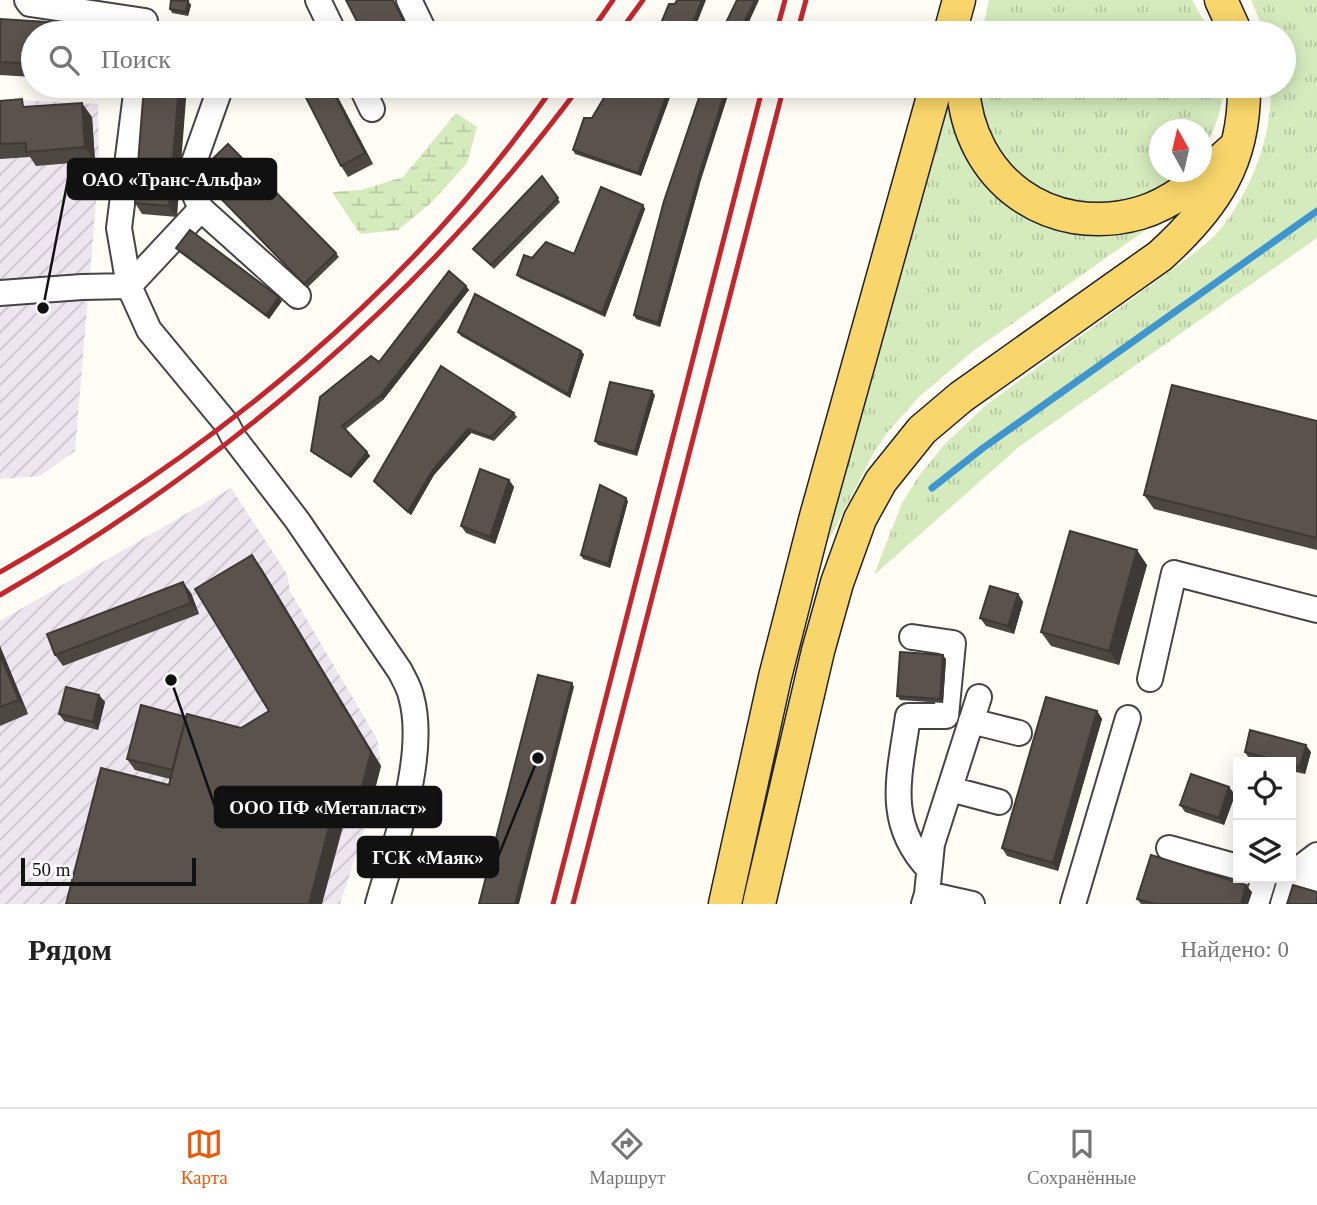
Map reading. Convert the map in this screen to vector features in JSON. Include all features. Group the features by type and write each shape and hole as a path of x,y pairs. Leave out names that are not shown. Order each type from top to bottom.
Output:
{"main road":[{"path":"1221,0 1231,21"},
{"path":"725,904 775,677 815,520 933,98"},
{"path":"965,98 970,127 999,178 1018,194 1056,214 1107,219 1141,213 1190,187 1238,145"},
{"path":"759,904 818,651 837,583 860,519 881,481 922,430 961,397 1160,256 1188,230 1209,206 1223,183 1238,145 1244,115 1244,98"}],"street":[{"path":"27,0 30,4 145,18"},
{"path":"317,0 328,21"},
{"path":"409,0 419,21"},
{"path":"135,98 119,228 129,286 149,330 226,423 234,438 297,520 400,671 411,696 415,724 413,763 406,802 378,904"},
{"path":"217,98 188,179 201,209 298,296"},
{"path":"367,98 372,108"},
{"path":"0,293 129,286 201,209"},
{"path":"1150,679 1174,573 1317,610"},
{"path":"912,637 953,643 946,716 908,716 898,805 903,832 916,855 927,889"},
{"path":"927,889 932,844 979,696"},
{"path":"1073,904 1128,718"},
{"path":"971,720 1019,733"},
{"path":"950,789 999,802"},
{"path":"1169,848 1233,866"},
{"path":"1296,871 1317,855"},
{"path":"1296,875 1317,881"},
{"path":"1256,904 1263,883"},
{"path":"1283,904 1289,883"},
{"path":"927,889 972,904"}],"shaded area":[{"path":"0,99 98,104 99,166 75,451 40,476 0,479"},
{"path":"231,488 287,574 290,591 377,739 381,766 365,828 340,904 0,904 0,621"}],"green space":[{"path":"989,0 1192,0 1204,21 985,21"},
{"path":"1251,0 1317,0 1317,238 1020,446 874,575 902,503 921,473 944,445 986,405 1188,258 1217,233 1229,217 1257,164 1268,125 1270,98 1296,98 1296,21 1260,21"},
{"path":"948,98 957,98 1009,198 1163,218 973,351 919,397 886,434 873,454 828,542 838,492"},
{"path":"980,98 1222,98 1212,132 1212,119 1149,119 1149,182 1172,183 1113,208 1041,196 990,145"},
{"path":"456,113 477,127 467,163 432,202 398,230 360,234 332,192 361,190 403,177"}],"building":[{"path":"171,0 188,1 186,12 170,9"},
{"path":"346,0 393,0 404,21 357,21"},
{"path":"677,0 702,0 694,21 662,21 669,4 675,4"},
{"path":"737,0 755,0 745,21 727,21"},
{"path":"0,19 32,21 21,21 21,63 0,62"},
{"path":"143,98 178,98 169,206 135,203"},
{"path":"306,98 336,98 365,153 341,166"},
{"path":"604,98 666,98 638,173 573,150 584,118 592,118"},
{"path":"699,98 723,98 658,323 634,315 664,201"},
{"path":"22,99 23,107 82,103 85,147 26,152 26,143 0,144 0,101"},
{"path":"228,144 336,253 304,284 197,174"},
{"path":"542,176 558,198 491,265 473,249"},
{"path":"601,187 643,205 602,313 517,275 524,255 532,258 546,242 574,254"},
{"path":"190,230 279,297 266,315 176,248"},
{"path":"449,271 466,286 380,396 342,426 367,452 349,475 311,451 320,397 371,356 379,362"},
{"path":"475,294 581,351 568,394 458,332"},
{"path":"441,366 514,413 491,437 468,429 432,471 408,512 374,481"},
{"path":"610,382 652,391 635,452 595,441"},
{"path":"1172,385 1317,421 1317,538 1144,495"},
{"path":"480,469 509,480 490,537 461,526"},
{"path":"600,485 626,498 608,564 581,555"},
{"path":"1070,531 1137,550 1109,651 1041,632"},
{"path":"252,555 371,752 355,814 334,808 309,904 66,904 101,768 169,785 187,714 241,728 269,711 195,589"},
{"path":"183,582 191,603 55,655 47,634"},
{"path":"990,586 1018,594 1008,626 980,618"},
{"path":"900,652 943,655 940,699 897,696"},
{"path":"0,655 19,700 0,707"},
{"path":"538,675 572,683 515,904 479,904"},
{"path":"66,687 99,695 93,722 59,714"},
{"path":"1046,697 1097,711 1053,863 1002,848"},
{"path":"141,705 186,717 172,770 127,759"},
{"path":"1250,730 1306,745 1300,767 1296,766 1296,757 1264,757 1245,752"},
{"path":"1191,774 1229,787 1219,818 1180,805"},
{"path":"1151,855 1246,885 1241,904 1155,904 1137,899"},
{"path":"1293,885 1317,892 1317,904 1287,904"}],"waterway":[{"path":"932,488 983,448 1317,211"}],"railway":[{"path":"598,21 613,0"},
{"path":"628,21 643,0"},
{"path":"779,21 785,0"},
{"path":"800,21 806,0"},
{"path":"0,572 157,473 232,418 304,360 373,297 438,231 498,160 545,98"},
{"path":"0,595 83,545 163,490 241,432 316,370 388,304 456,235 520,162 571,98"},
{"path":"553,904 760,98"},
{"path":"573,904 781,98"}],"place":[{"name":"ОАО «Транс-Альфа»","path":"43,308"},
{"name":"ООО ПФ «Метапласт»","path":"171,680"},
{"name":"ГСК «Маяк»","path":"538,758"}]}
